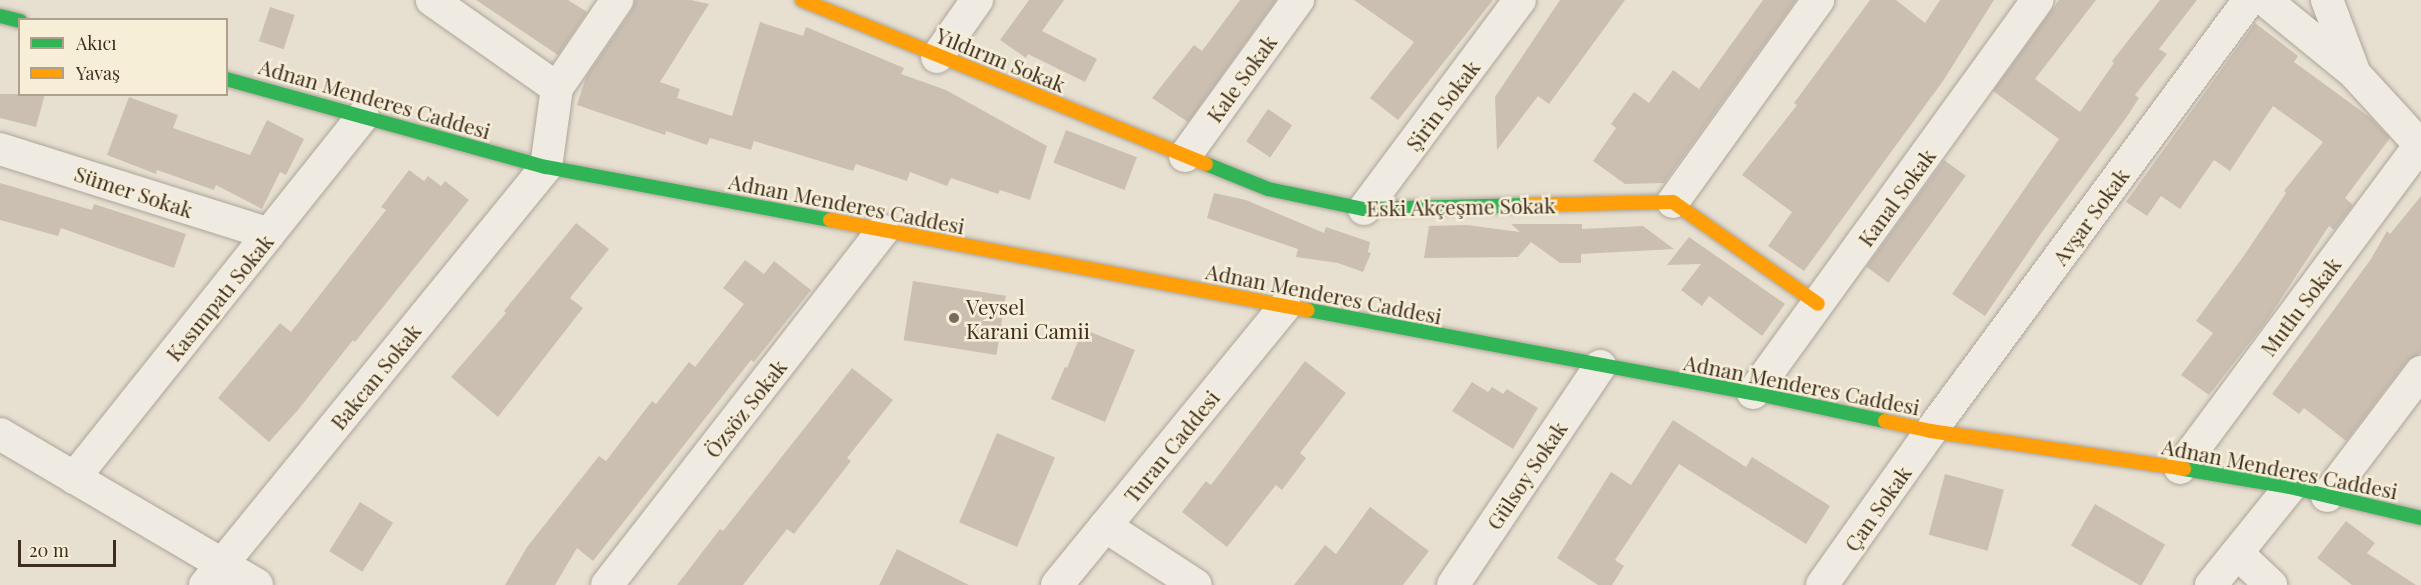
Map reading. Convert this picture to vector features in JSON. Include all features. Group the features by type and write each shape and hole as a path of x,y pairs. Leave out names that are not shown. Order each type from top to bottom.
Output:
{"street":[{"path":"432,0 556,88"},
{"path":"546,167 556,88 617,0"},
{"name":"Yıldırım Sokak","path":"802,0 937,57 1185,156"},
{"path":"937,57 977,0"},
{"name":"Kale Sokak","path":"1185,156 1298,0"},
{"name":"Şirin Sokak","path":"1364,209 1520,0"},
{"path":"1818,0 1673,202 1818,304"},
{"name":"Kanal Sokak","path":"1753,393 2037,0"},
{"name":"Avşar Sokak","path":"1931,431 2249,0"},
{"path":"2265,0 2355,74 2420,146"},
{"path":"2327,0 2355,74"},
{"path":"0,16 18,20"},
{"name":"Adnan Menderes Caddesi","path":"228,80 546,167 1753,393 1931,431 2180,468 2290,488 2421,518"},
{"name":"Kasımpatı Sokak","path":"74,478 363,116"},
{"name":"Mutlu Sokak","path":"2180,468 2420,146"},
{"name":"Sümer Sokak","path":"0,149 269,234"},
{"name":"Eski Akçeşme Sokak","path":"1185,156 1268,189 1364,209 1673,202"},
{"name":"Bakcan Sokak","path":"214,575 546,167"},
{"name":"Özsöz Sokak","path":"607,585 883,231"},
{"name":"Turan Caddesi","path":"1057,585 1285,306"},
{"name":"Gülsoy Sokak","path":"1453,585 1600,366"},
{"path":"2327,496 2421,372"},
{"name":"Çan Sokak","path":"1822,585 1931,431"},
{"path":"0,434 74,478 214,575 256,585"},
{"path":"2211,585 2290,488"},
{"path":"1105,526 1196,585"},
{"path":"2237,553 2271,585"}],"building":[{"path":"476,0 568,0 587,12 558,55"},
{"path":"635,0 691,0 709,4 660,82 680,89 677,98 732,116 760,22 803,36 806,27 904,68 901,74 946,90 1047,146 1030,200 1000,190 998,194 951,178 947,186 910,172 907,181 856,164 853,171 754,141 751,150 710,138 707,145 666,131 665,135 577,105 586,77 632,10"},
{"path":"1029,0 1064,0 1042,31 1097,59 1085,82 1028,54 1026,58 1000,40"},
{"path":"1240,0 1276,0 1188,122 1152,98 1194,45 1202,51"},
{"path":"1354,0 1493,0 1398,120 1370,98 1414,42"},
{"path":"1560,0 1625,0 1549,104 1538,96 1497,150 1495,97"},
{"path":"1763,0 1796,0 1664,183 1625,184 1593,161 1616,128 1611,124 1634,92 1649,103 1673,70 1699,89"},
{"path":"1870,0 1896,0 1925,23 1940,0 1994,0 1943,81 1804,271 1768,246 1792,212 1742,175 1797,105 1794,103"},
{"path":"2059,0 2096,0 2035,79 2080,112 2114,63 2112,61 2160,0 2197,0 2159,49 2167,54 2135,95 2139,98 2126,118 2042,232 1985,316 1952,294 2059,139 1993,91"},
{"path":"270,7 295,15 284,49 259,41"},
{"path":"2255,23 2298,56 2294,62 2371,118 2390,138 2345,198 2353,205 2334,230 2329,226 2267,320 2209,395 2181,375 2213,333 2196,321 2243,257 2286,193 2284,191 2323,142 2273,106 2230,171 2214,160 2180,209 2161,196 2147,216 2126,202"},
{"path":"0,94 44,96 36,127 0,118"},
{"path":"129,97 178,115 173,128 250,155 267,120 304,139 286,175 280,172 262,209 216,185 214,190 157,170 156,174 107,155"},
{"path":"1268,109 1292,125 1270,158 1246,141"},
{"path":"1066,130 1137,157 1124,190 1053,163"},
{"path":"1944,160 1966,176 1888,283 1866,267"},
{"path":"409,170 424,181 428,176 441,186 445,181 469,200 355,342 353,340 298,410 269,442 218,398 280,323 291,332 386,210 381,207"},
{"path":"0,183 92,210 94,204 186,234 174,268 61,228 58,236 0,220"},
{"path":"1214,193 1246,200 1324,233 1326,227 1370,242 1368,252 1371,253 1363,272 1338,263 1296,257 1298,249 1207,218"},
{"path":"2421,196 2421,353 2407,361 2346,441 2304,408 2299,414 2272,394 2371,259 2387,231 2390,234"},
{"path":"576,223 609,249 570,298 583,308 498,417 451,377 506,313 504,311"},
{"path":"1511,224 1582,224 1582,229 1643,226 1674,249 1581,254 1581,263 1560,263 1531,242 1518,257 1424,258 1429,226 1467,225 1520,232"},
{"path":"1689,237 1785,304 1762,336 1709,296 1702,306 1681,290 1701,264 1667,265"},
{"path":"745,260 764,274 774,261 811,290 754,362 751,360 593,561 577,548 555,585 505,585 527,547 599,456 606,461 652,401 656,404 689,362 695,367 744,304 723,288"},
{"name":"Veysel Karani Camii","path":"913,281 1006,296 996,355 904,340"},
{"path":"1083,329 1135,350 1105,422 1051,399"},
{"path":"1305,361 1346,393 1300,453 1306,458 1282,490 1276,485 1227,547 1182,512 1206,481 1211,485"},
{"path":"852,368 893,400 847,458 851,461 794,534 787,529 743,585 677,585 720,529 723,531"},
{"path":"1472,382 1488,392 1492,387 1503,394 1507,389 1538,408 1513,449 1452,411"},
{"path":"1673,420 1746,467 1752,457 1830,506 1806,544 1679,464 1615,560 1624,566 1612,585 1598,585 1557,558 1611,472 1631,485"},
{"path":"997,433 1055,458 1017,547 959,522"},
{"path":"1945,474 2004,490 1988,551 1929,535"},
{"path":"360,502 393,523 362,572 329,551"},
{"path":"2095,504 2165,544 2142,585 2071,546"},
{"path":"1370,507 1429,551 1403,585 1294,585 1325,545 1336,554"},
{"path":"2346,521 2375,543 2367,553 2416,585 2352,585 2317,558"},
{"path":"897,549 969,585 879,585"}],"traffic: fast":[{"path":"0,16 18,20"},
{"path":"228,80 546,167 830,220"},
{"path":"1206,164 1268,189 1364,209 1527,205"},
{"path":"1308,310 1753,393 1885,421"},
{"path":"2184,469 2290,487 2421,518"}],"traffic: slow":[{"path":"802,0 1206,164"},
{"path":"1527,205 1673,202 1818,304"},
{"path":"830,220 1308,310"},
{"path":"1885,421 1931,431 2184,469"}],"place":[{"name":"Veysel Karani Camii","path":"954,318"}]}
